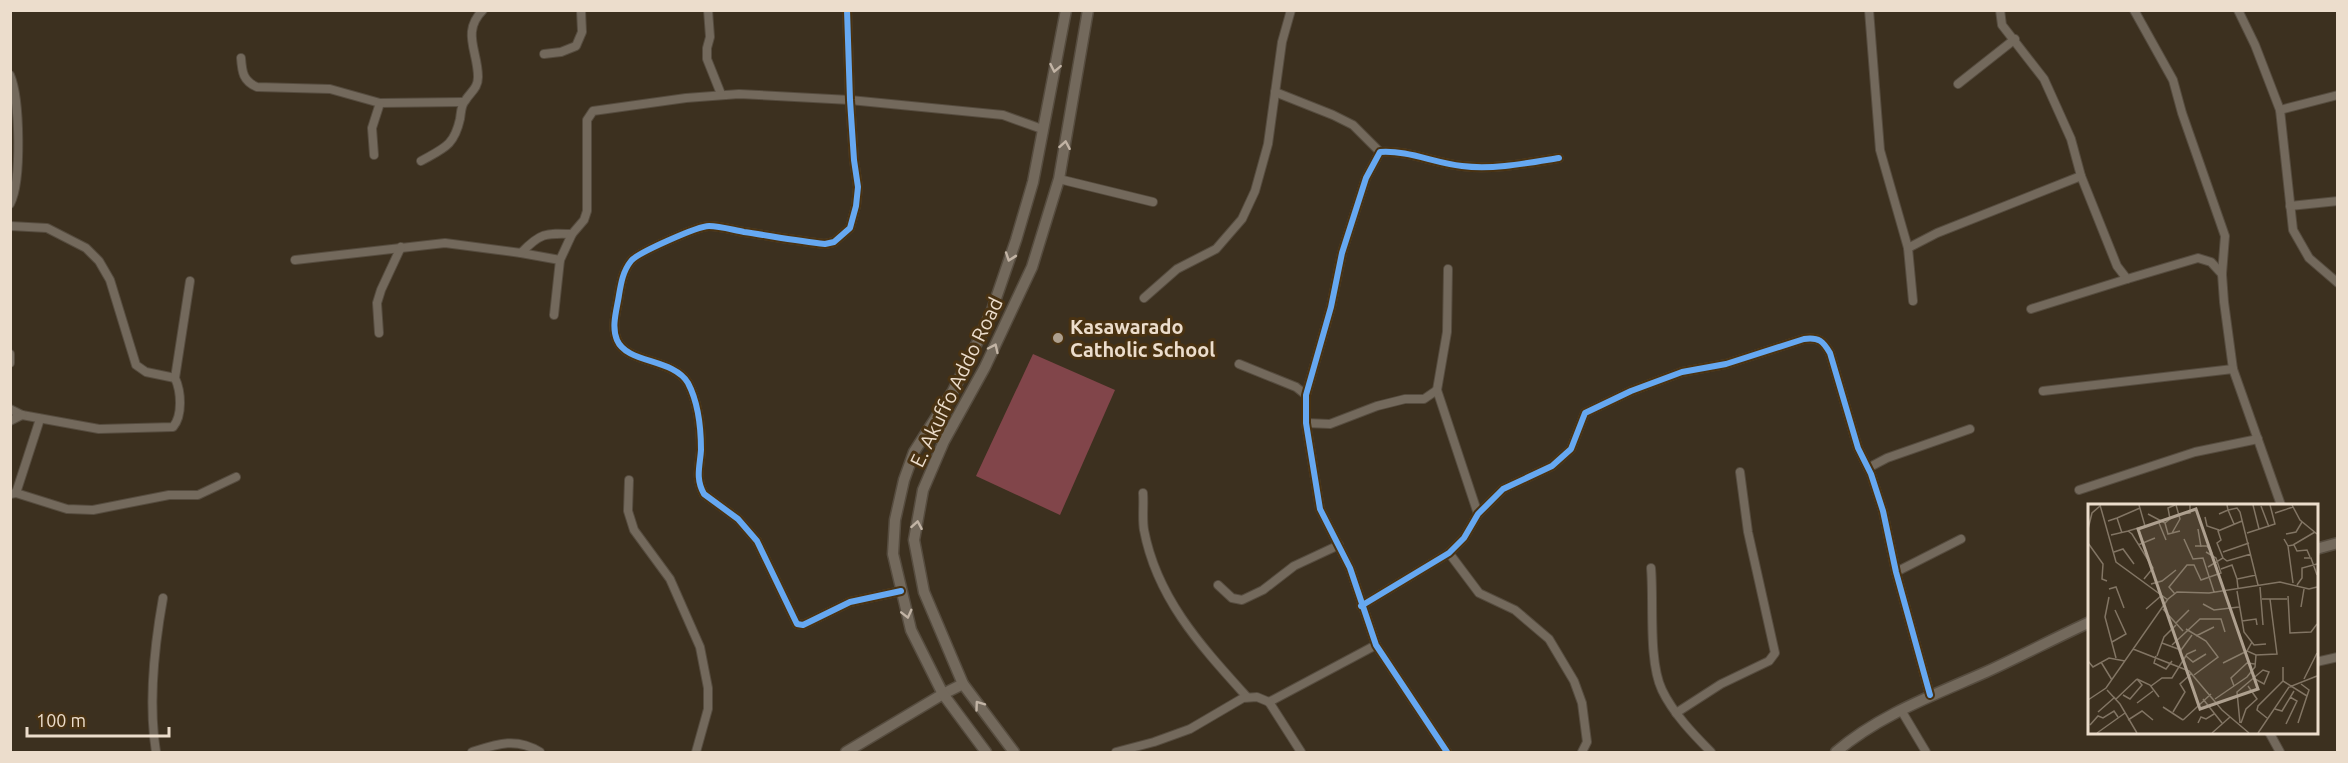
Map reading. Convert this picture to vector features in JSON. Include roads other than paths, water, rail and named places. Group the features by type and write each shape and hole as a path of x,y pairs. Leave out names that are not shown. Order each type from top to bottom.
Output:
{"main road":[{"name":"E. Akuffo Addo Road","path":"986,753 943,694 911,630 893,554 895,520 904,480 914,452 953,391 991,313 1033,182 1066,10"},
{"name":"E. Akuffo Addo Road","path":"1014,753 963,684 924,592 914,540 923,490 944,441 985,367 1032,267 1059,178 1088,10"},
{"path":"2318,548 2337,543"},
{"path":"1836,753 1863,732 1930,695 2088,623"},
{"path":"846,753 865,748 943,694 963,684"}],"street":[{"path":"421,161 446,148 454,140 464,102 475,90 478,78 471,30 474,20 483,10"},
{"path":"544,54 561,52 576,46 582,32 581,10"},
{"path":"708,10 710,37 707,59 721,94"},
{"path":"847,10 850,100 858,187 850,228 834,242 825,244 707,226 655,246 632,259 625,269 614,330 617,341 623,348 632,354 681,373 689,384 696,404 701,440 698,472 700,488 704,494 738,519 757,542 797,624 803,625 850,602 901,591"},
{"path":"1144,298 1177,269 1216,249 1242,219 1255,191 1268,144 1282,42 1291,10"},
{"path":"1869,10 1880,150 1908,248 1913,301"},
{"path":"2000,10 2002,25 2044,79 2071,139 2081,176 2117,266 2127,279"},
{"path":"2134,10 2173,80 2182,113 2225,236 2222,274 2233,369 2281,504"},
{"path":"2238,10 2255,45 2280,110 2294,230 2309,258 2337,284"},
{"path":"1958,84 2015,39"},
{"path":"242,58 242,73 247,81 257,87 330,89 380,103 464,102"},
{"path":"10,75 16,90 17,189 10,204"},
{"path":"1275,92 1334,115 1353,125 1380,152 1395,151 1434,162 1465,167 1517,164 1559,158"},
{"path":"554,315 560,260 572,234 584,220 587,211 587,120 593,111 721,94 850,100 1003,115 1042,129"},
{"path":"2280,110 2337,95"},
{"path":"374,155 372,128 380,103"},
{"path":"1380,152 1366,178 1342,253 1331,307 1306,395 1306,423 1320,509 1350,568 1376,645 1447,753"},
{"path":"1908,248 1946,229 2081,176"},
{"path":"1059,178 1153,202"},
{"path":"2290,206 2337,201"},
{"path":"10,226 47,228 86,248 99,261 110,280 136,365 146,372 175,378"},
{"path":"521,253 539,236 548,233 572,234"},
{"path":"295,260 444,243 560,260"},
{"path":"379,333 377,303 401,247"},
{"path":"2031,309 2198,258 2211,262 2222,274"},
{"path":"1448,269 1448,332 1437,390 1478,514"},
{"path":"10,409 22,415 99,429 173,427 178,419 179,392 175,378 190,281"},
{"path":"1361,606 1449,553 1464,538 1478,514 1503,489 1552,466 1571,449 1585,413 1682,372 1726,364 1815,337 1824,342 1830,353 1858,448 1868,468 1883,511 1896,572 1930,695"},
{"path":"10,354 10,363"},
{"path":"1239,364 1296,387 1306,395"},
{"path":"2043,392 2233,369"},
{"path":"1306,423 1330,424 1377,406 1405,399 1424,399 1437,390"},
{"path":"10,421 22,415"},
{"path":"40,419 13,493 67,509 93,510 168,495 198,495 236,477"},
{"path":"1868,468 1887,458 1970,429"},
{"path":"2079,490 2195,452 2258,439"},
{"path":"1676,713 1721,684 1769,662 1775,653 1748,532 1740,472"},
{"path":"629,480 628,511 634,530 670,579 700,647 708,688 708,709 696,753"},
{"path":"1143,493 1144,529 1163,586 1179,617 1247,697"},
{"path":"1896,572 1961,539"},
{"path":"1218,585 1232,598 1242,600 1263,590 1294,566 1339,545"},
{"path":"1449,553 1479,592 1515,610 1542,631 1556,648 1574,681 1582,703 1587,741 1582,753"},
{"path":"1651,568 1656,665 1661,688 1676,713 1711,753"},
{"path":"156,753 152,703 157,643 164,598"},
{"path":"1269,702 1376,645"},
{"path":"2318,662 2337,657"},
{"path":"1116,753 1190,729 1208,716 1247,697 1257,697 1269,702 1301,753"},
{"path":"1901,710 1926,753"},
{"path":"2270,733 2280,753"},
{"path":"472,753 509,742 526,745 540,753"}],"place":[{"name":"Kasawarado Catholic School","path":"1058,338"}]}
